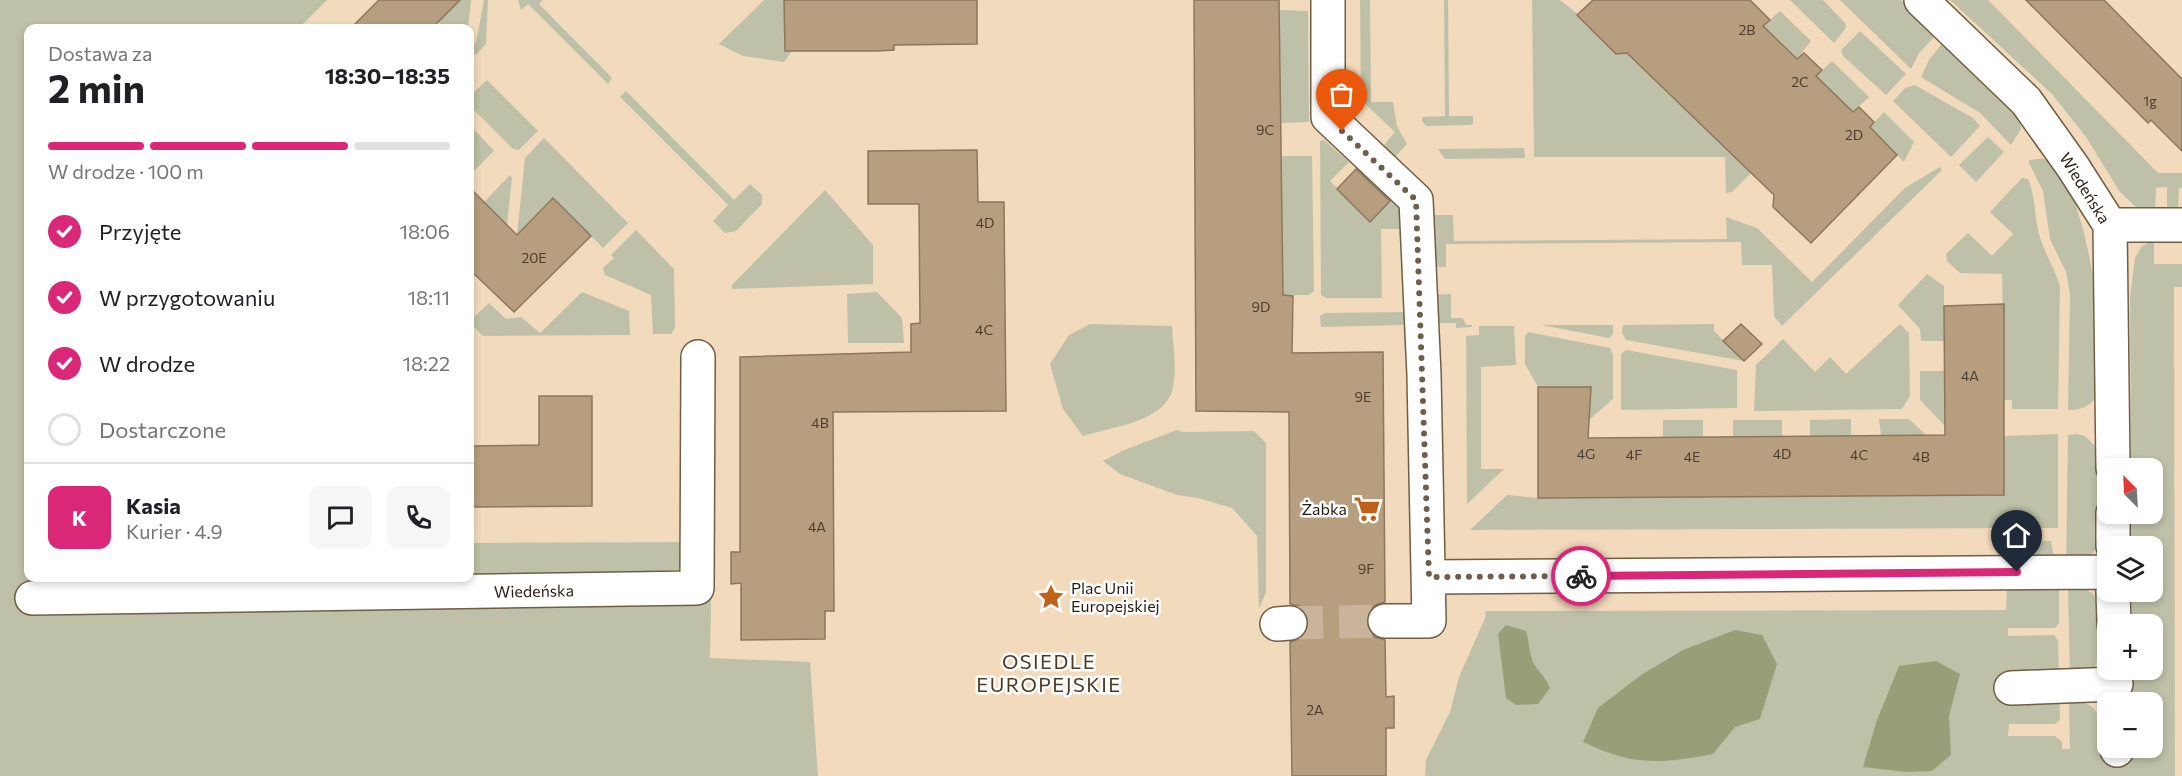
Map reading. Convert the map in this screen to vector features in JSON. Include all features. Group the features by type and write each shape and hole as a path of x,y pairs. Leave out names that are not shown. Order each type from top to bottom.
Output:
{"street":[{"path":"1328,0 1328,117 1416,200 1429,621 1385,621"},
{"name":"Wiedeńska","path":"1920,0 2026,101 2078,174 2110,225 2113,458"},
{"path":"2110,225 2182,225"},
{"name":"Wiedeńska","path":"32,598 697,588 698,357"},
{"path":"1429,577 2097,572"},
{"path":"2011,688 2116,685"}],"green space":[{"path":"0,0 327,0 303,24 24,24 24,582 474,582 474,543 712,542 710,658 810,662 818,776 0,776"},
{"path":"460,0 471,0 468,24 440,24 438,22"},
{"path":"484,0 488,0 486,44 476,55 474,45"},
{"path":"518,0 543,0 539,4 612,78 608,84 528,4 521,10"},
{"path":"764,0 784,0 785,45 792,51 784,62 743,56 719,44"},
{"path":"1360,0 1370,0 1371,102 1393,102 1397,126 1407,144 1394,158 1380,150 1395,132 1362,101 1345,118 1339,101 1361,100"},
{"path":"1444,0 1448,0 1449,116 1473,116 1471,125 1426,126 1422,121 1422,117 1445,116"},
{"path":"1532,0 1560,0 1627,53 1751,173 1732,192 1726,193 1725,157 1534,157"},
{"path":"1790,0 1823,0 1845,23 1846,28 1834,43"},
{"path":"1840,0 1901,0 1937,34 1919,53 1911,69"},
{"path":"1950,0 1988,0 2158,173 2182,173 2178,210 2167,210 2167,187 2156,188 2155,210 2139,210 2120,192 2086,137 2052,94"},
{"path":"1280,10 1308,11 1309,122 1280,123"},
{"path":"1780,11 1811,41 1797,59 1763,26"},
{"path":"1860,31 1906,74 1886,95 1843,56 1841,50"},
{"path":"1944,41 2020,116 2021,129 2011,145 1980,113 1921,77 1929,60"},
{"path":"1832,61 1869,97 1853,112 1816,76"},
{"path":"487,80 538,131 519,150 513,149 474,110 474,92"},
{"path":"1915,85 1973,118 1980,126 1951,157 1893,101 1905,88"},
{"path":"626,91 734,200 750,184 762,195 762,204 736,231 725,233 713,221 728,205 620,97"},
{"path":"1884,112 1914,142 1904,162 1870,127"},
{"path":"474,129 494,151 474,171"},
{"path":"1988,137 2004,152 1976,182 1959,165"},
{"path":"544,138 628,223 603,248 558,203 549,203 517,235 525,158"},
{"path":"1324,140 1349,162 1330,181 1370,221 1396,196 1406,205 1405,229 1381,229 1382,298 1326,298 1321,295 1320,141"},
{"path":"1524,148 1525,158 1445,159 1438,149"},
{"path":"1282,156 1312,156 1314,291 1309,295 1283,295"},
{"path":"2048,160 2058,170 2067,185 2082,226 2092,270 2097,315 2097,397 2087,406 2077,409 2068,410 2070,294 2066,272 2050,239 2043,191 2028,161"},
{"path":"1940,167 1942,170 1782,326 1774,316 1772,265 1742,265 1741,242 1446,244 1446,267 1432,267 1431,215 1453,215 1454,241 1727,239 1726,217 1757,228 1812,282 1906,187"},
{"path":"510,175 512,178 507,225 484,202"},
{"path":"2022,178 2028,179 2031,186 2039,234 2060,287 2058,409 2012,409 2012,400 2004,400 2002,274 1960,273 1947,261 1946,254 1968,233 1992,256 2013,234 1990,212"},
{"path":"825,190 873,245 873,284 732,289 732,285"},
{"path":"636,230 674,269 675,328 671,334 653,334 651,295 605,275 603,268 614,258 611,255"},
{"path":"2154,240 2154,264 2182,264 2182,287 2174,287 2175,776 1425,776 1426,760 1450,712 1459,677 1486,616 1485,611 2006,610 2007,587 2059,587 2059,623 2055,628 2008,628 2008,636 2054,635 2058,641 2060,720 2055,724 2009,724 2008,736 2055,736 2062,742 2062,749 2070,749 2069,700 2080,701 2088,704 2097,714 2097,758 2163,758 2163,692 2132,692 2132,680 2163,680 2163,614 2132,614 2132,602 2163,602 2163,536 2131,536 2131,524 2163,524 2163,458 2131,458 2130,297 2135,258 2142,246"},
{"path":"1927,274 1944,286 1944,341 1921,341 1920,329 1898,305"},
{"path":"582,292 629,311 630,335 483,336 474,327 474,317 489,303 506,319 521,317 540,333"},
{"path":"877,292 902,318 904,343 848,343 847,294"},
{"path":"1451,294 1451,318 1463,318 1466,325 1472,325 1472,327 1456,328 1456,323 1432,323 1432,295"},
{"path":"1406,312 1406,322 1403,325 1321,327 1320,316 1325,313"},
{"path":"1090,324 1172,326 1175,372 1169,399 1149,416 1083,436 1063,409 1050,364 1069,335"},
{"path":"1714,324 1714,331 1744,361 1626,340 1622,333 1623,325"},
{"path":"1900,324 1909,333 1910,396 1902,409 1754,411 1756,365 1783,339 1815,372 1830,357 1846,374"},
{"path":"1541,325 1613,325 1613,334 1609,338"},
{"path":"1479,326 1514,326 1516,365 1481,367 1481,469 1504,469 1467,504 1466,336 1479,335"},
{"path":"1528,332 1610,348 1613,355 1613,399 1589,420 1590,387 1538,387 1525,364 1525,336"},
{"path":"1626,350 1737,370 1737,408 1621,410 1621,354"},
{"path":"1920,371 1945,371 1945,426 1920,400"},
{"path":"1851,419 1851,436 1810,436 1810,420"},
{"path":"1879,419 1909,419 1926,435 1881,435"},
{"path":"1663,420 1703,420 1703,437 1663,437"},
{"path":"1733,420 1782,420 1782,436 1733,437"},
{"path":"1177,430 1183,432 1254,431 1266,443 1266,592 1259,609 1257,536 1232,508 1198,498 1177,495 1120,474 1103,461 1124,450"},
{"path":"2058,434 2058,528 1470,530 1507,495 1538,498 2004,495 2004,436"},
{"path":"2068,435 2085,436 2097,448 2098,536 2097,546 2089,558 2066,563"},
{"path":"2007,541 2051,541 2055,563 2007,564"},
{"path":"2068,587 2079,587 2092,593 2096,601 2098,614 2097,661 2093,669 2087,673 2070,676"},
{"path":"1506,625 1526,631 1533,662 1550,688 1538,704 1516,705 1506,698 1498,634"},
{"path":"1735,630 1762,635 1777,664 1760,719 1735,727 1713,754 1678,760 1647,761 1617,755 1583,742 1598,708 1641,675 1683,650"},
{"path":"1936,661 1960,674 1949,716 1951,755 1932,771 1907,772 1863,767 1877,720 1899,666"}],"building":[{"path":"379,0 460,0 436,24 355,24"},
{"path":"784,0 977,0 977,44 894,45 894,50 877,51 785,51"},
{"path":"1194,0 1279,0 1283,295 1293,296 1292,353 1383,352 1385,602 1369,611 1366,622 1375,637 1385,640 1386,697 1394,696 1394,728 1386,728 1386,776 1292,776 1290,642 1301,638 1307,632 1309,622 1305,612 1299,606 1290,604 1289,412 1196,411"},
{"path":"1593,0 1750,0 1770,20 1763,26 1797,59 1804,53 1822,70 1816,76 1853,112 1859,107 1874,122 1870,127 1897,155 1811,243 1773,207 1774,195 1627,53 1616,54 1577,15"},
{"path":"2026,0 2104,0 2182,79 2182,151 2151,120 2148,123"},
{"path":"977,150 978,202 1004,202 1006,411 833,412 834,611 825,611 825,639 741,640 741,583 731,584 731,552 740,552 740,357 911,352 911,324 920,323 919,204 868,204 868,151"},
{"path":"1356,169 1390,201 1370,222 1337,189"},
{"path":"474,192 517,235 553,198 591,236 514,312 474,274"},
{"path":"2004,304 2004,495 1538,498 1538,387 1591,387 1588,438 1945,435 1944,306"},
{"path":"1741,324 1762,344 1744,361 1723,341"},
{"path":"539,396 592,396 592,506 474,507 474,446 539,445"}],"tunnel":[{"path":"1290,623 1385,621"}],"way so far":[{"path":"1342,131 1416,200 1424,375 1429,577 1581,576"}],"place":[{"name":"Żabka","path":"1367,509"},
{"name":"Plac Unii Europejskiej","path":"1051,597"}],"district":[{"name":"OSIEDLE EUROPEJSKIE","path":"1049,674"}],"route":[{"path":"1581,576 2017,572"}]}
